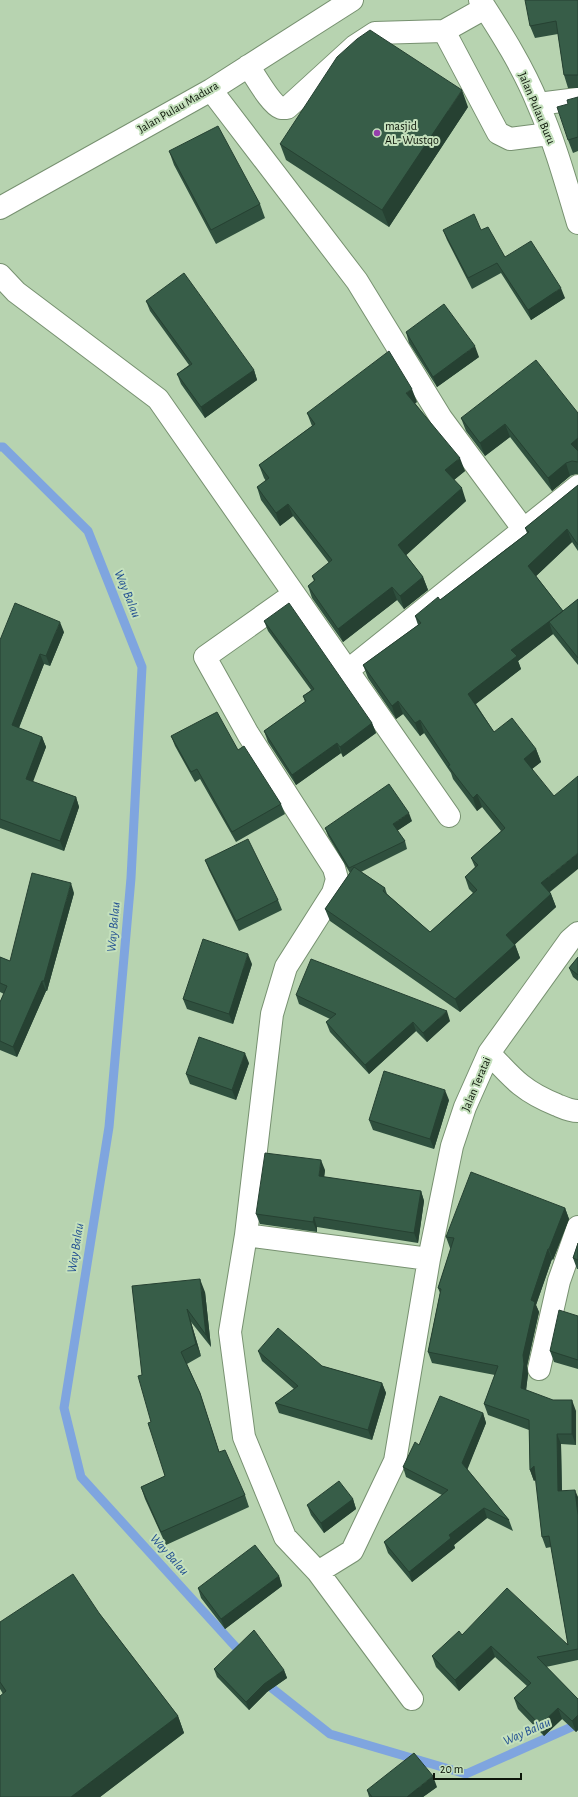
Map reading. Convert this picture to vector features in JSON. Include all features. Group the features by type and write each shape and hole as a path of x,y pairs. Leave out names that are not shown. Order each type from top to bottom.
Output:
{"street":[{"name":"Jalan Pulau Madura","path":"0,208 211,90 352,0"},
{"path":"248,66 266,93 276,104 280,108 287,108 349,51 375,33 444,31 483,4"},
{"name":"Jalan Pulau Buru","path":"483,4 511,49 538,104 562,170 578,223"},
{"path":"444,31 498,134 510,139 549,134"},
{"path":"211,90 357,281 441,418 524,530"},
{"path":"538,104 578,99"},
{"path":"0,275 16,292 158,400 449,816"},
{"path":"347,671 578,486"},
{"path":"294,594 205,657 248,734 334,868 337,879 333,893 286,967 272,1014 246,1235 230,1332 244,1437 285,1537 318,1572 412,1699"},
{"name":"Jalan Teratai","path":"318,1572 352,1551 395,1461 429,1260 452,1146 465,1107 489,1053 570,940 578,933"},
{"path":"489,1053 517,1084 539,1098 572,1111 578,1111"},
{"path":"539,1369 559,1281 578,1227"},
{"path":"246,1235 429,1260"}],"building":[{"path":"525,0 578,0 578,75 564,75 556,21 530,26"},
{"name":"masjid AL- Wustqo","path":"370,30 462,90 382,210 280,144 337,57 357,39"},
{"path":"578,97 578,137 568,140 557,107 568,104 567,100"},
{"path":"218,126 260,204 211,230 169,151"},
{"path":"474,214 481,230 488,227 505,257 531,241 561,288 528,310 497,263 468,278 443,230"},
{"path":"184,273 254,370 201,407 177,374 192,364 146,301"},
{"path":"444,304 475,346 433,377 406,332"},
{"path":"389,351 412,389 406,393 460,458 445,470 462,488 398,545 423,577 400,596 392,587 338,629 308,586 315,580 312,576 332,560 288,504 276,513 257,487 269,478 259,465 315,424 307,413"},
{"path":"536,360 578,413 578,438 571,444 578,451 578,462 572,461 566,463 548,478 505,424 480,443 461,418"},
{"path":"578,485 578,545 567,529 528,566 563,611 511,650 517,656 468,694 494,732 512,718 536,749 524,759 554,796 578,776 578,853 541,883 551,894 506,935 515,945 455,999 325,909 354,867 385,888 383,891 430,932 477,890 465,877 478,865 471,858 505,828 477,794 473,798 448,766 450,765 420,720 415,723 398,701 392,706 363,665 421,623 415,616 438,597 440,600 529,532 525,528"},
{"path":"578,599 578,658 549,622"},
{"path":"15,603 60,622 46,656 40,654 12,725 42,737 26,779 76,797 60,841 0,819 0,640"},
{"path":"289,603 372,723 340,747 337,743 292,775 264,731 306,701 303,696 314,689 264,621"},
{"path":"217,712 238,750 244,746 281,804 232,832 197,769 191,772 171,736"},
{"path":"389,784 409,813 393,824 405,841 349,868 325,828"},
{"path":"248,839 278,900 236,921 205,860"},
{"path":"32,873 71,883 44,981 42,981 13,1047 0,1041 0,1002 7,986 0,983 0,957 10,961"},
{"path":"203,939 248,954 229,1014 183,999"},
{"path":"578,957 578,975 569,968"},
{"path":"311,959 447,1011 423,1033 413,1022 365,1065 326,1022 336,1014 296,995"},
{"path":"199,1037 245,1053 232,1090 186,1074"},
{"path":"384,1071 445,1090 430,1139 369,1120"},
{"path":"265,1153 321,1160 319,1176 421,1191 414,1233 314,1217 313,1222 256,1214"},
{"path":"471,1172 565,1208 548,1249 531,1300 535,1302 523,1355 524,1364 521,1388 553,1400 572,1400 572,1434 557,1434 558,1491 575,1490 578,1515 578,1649 537,1657 578,1699 578,1715 572,1721 558,1708 540,1725 514,1698 531,1683 491,1646 455,1680 432,1656 459,1631 462,1635 507,1588 568,1645 549,1536 542,1537 534,1466 530,1470 529,1420 484,1404 498,1366 428,1352 441,1289 438,1288 454,1238 446,1237"},
{"path":"578,1243 578,1260 573,1258"},
{"path":"200,1279 206,1335 187,1309 196,1344 181,1352 200,1393 219,1452 225,1450 245,1495 161,1532 141,1487 165,1476 148,1423 151,1422 138,1376 142,1375 132,1286"},
{"path":"559,1310 578,1316 578,1360 550,1351"},
{"path":"278,1328 322,1366 382,1383 368,1430 275,1403 298,1386 258,1351"},
{"path":"440,1396 483,1413 462,1463 509,1520 484,1508 449,1535 451,1538 409,1572 384,1542 448,1490 403,1467 415,1442 419,1445"},
{"path":"339,1481 353,1499 321,1523 307,1505"},
{"path":"255,1545 279,1576 221,1619 198,1588"},
{"path":"73,1574 99,1613 178,1716 71,1797 0,1797 0,1696 6,1691 0,1682 0,1622"},
{"path":"254,1630 284,1670 264,1684 246,1702 214,1669"},
{"path":"414,1753 433,1776 407,1797 372,1797 367,1790"}],"waterway":[{"name":"Way Balau","path":"0,447 3,447 88,531 142,667 131,878 109,1127 64,1408 81,1477 243,1655"},
{"name":"Way Balau","path":"265,1680 273,1689 330,1734 466,1774 578,1724"}],"place":[{"name":"masjid AL- Wustqo","path":"377,133"}]}
